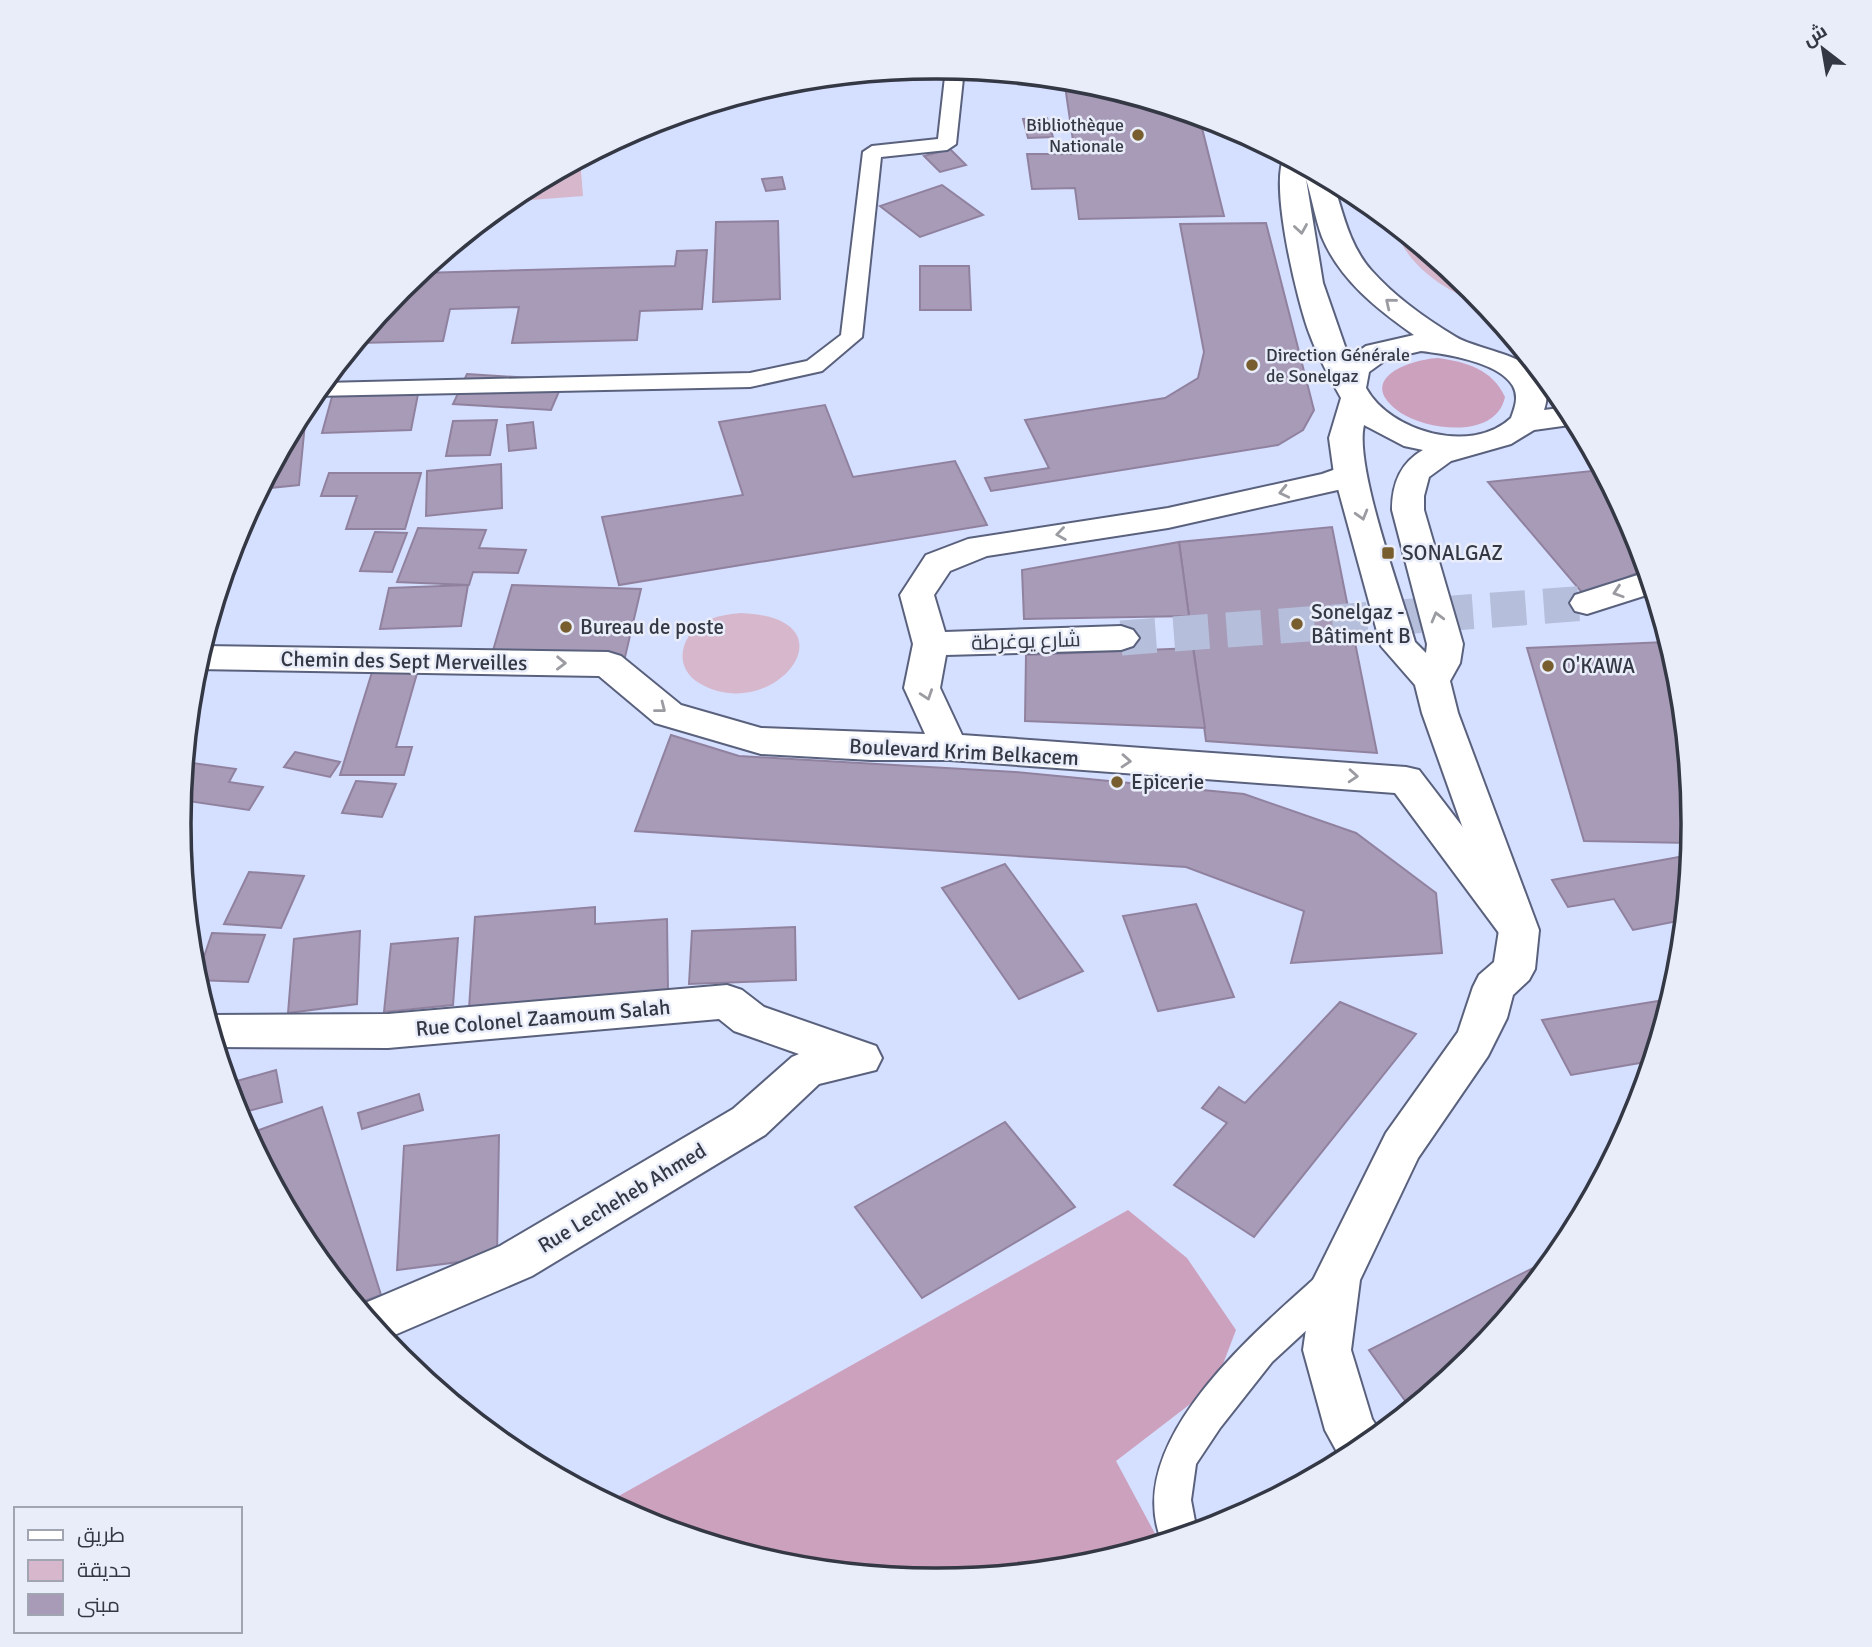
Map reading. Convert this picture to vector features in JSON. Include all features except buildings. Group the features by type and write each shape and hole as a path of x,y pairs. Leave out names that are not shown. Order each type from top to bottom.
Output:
{"main road":[{"path":"1293,171 1312,304 1328,348 1352,394 1371,419 1397,434 1430,443 1464,445"},
{"path":"1321,187 1339,244 1350,262 1376,290 1445,343"},
{"path":"1356,1439 1350,1430 1327,1350 1337,1280 1402,1146 1473,1044 1486,1018 1494,988 1514,969 1519,930 1440,713 1432,681 1399,646 1350,474 1345,439 1353,372 1362,360 1377,351 1409,343 1445,343 1487,354 1515,355"},
{"path":"1487,354 1508,365 1531,393 1531,408 1524,422"},
{"path":"1432,681 1442,663 1445,644 1408,510 1407,492 1412,476 1426,462 1464,445 1500,438 1524,422 1560,418"},
{"path":"949,747 922,688 931,645 917,595 938,564 980,545 1168,518 1331,482 1350,474"},
{"path":"1587,603 1641,585"},
{"name":"شارع يوغرطة","path":"931,645 1121,638"},
{"name":"Chemin des Sept Merveilles","path":"211,658 608,664"},
{"name":"Boulevard Krim Belkacem","path":"608,664 668,714 761,741 871,747 949,747 1406,780 1519,930"},
{"name":"Rue Colonel Zaamoum Salah","path":"221,1030 388,1031 727,1002 749,1019 861,1058"},
{"name":"Rue Lecheheb Ahmed","path":"380,1319 516,1261 748,1122 807,1069 861,1058"}],"lane":[{"path":"331,390 750,380 814,366 851,337 872,152 947,144 955,79"},
{"path":"1177,1528 1172,1500 1179,1458 1207,1416 1260,1351 1337,1280"}],"green space":[{"path":"581,170 583,196 528,200"},
{"path":"1402,244 1461,295 1431,277 1408,254"},
{"path":"741,613 776,619 795,632 799,649 792,666 776,682 753,691 727,693 699,683 685,669 683,660 689,635 708,620"}],"shaded area":[{"path":"1438,358 1477,368 1500,387 1505,397 1499,410 1489,420 1460,428 1444,427 1413,419 1388,402 1382,391 1390,374 1412,363"},
{"path":"1128,1210 1187,1258 1236,1330 1215,1385 1116,1461 1156,1535 1129,1543 1033,1562 985,1567 887,1567 791,1554 743,1543 651,1512 618,1496"}],"tunnel":[{"path":"1121,638 1587,603"}],"place":[{"name":"Bibliothèque Nationale","path":"1138,135"},
{"name":"Direction Générale de Sonelgaz","path":"1252,365"},
{"name":"SONALGAZ","path":"1388,553"},
{"name":"Sonelgaz - Bâtiment B","path":"1297,624"},
{"name":"Bureau de poste","path":"566,627"},
{"name":"O'KAWA","path":"1548,666"},
{"name":"Epicerie","path":"1117,782"}]}
